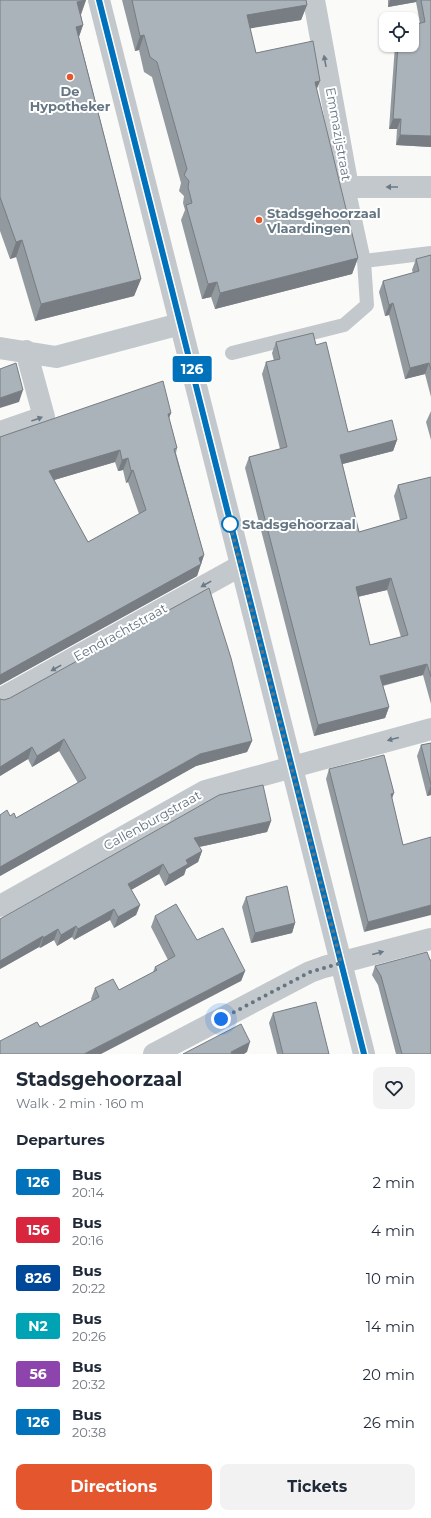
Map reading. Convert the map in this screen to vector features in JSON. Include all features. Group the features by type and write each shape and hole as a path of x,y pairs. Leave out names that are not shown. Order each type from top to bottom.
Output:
{"street":[{"path":"99,0 240,566 364,1054"},
{"name":"Emmazijstraat","path":"314,0 348,187 431,187"},
{"path":"0,348 56,356 180,324"},
{"path":"0,432 44,417 26,351"},
{"name":"Eendrachtstraat","path":"0,699 240,566"},
{"name":"Callenburgstraat","path":"0,906 205,791 431,729"},
{"path":"154,1054 310,972 431,939"}],"lane":[{"path":"232,353 344,325 367,305 364,261 348,187"},
{"path":"364,261 431,253"}],"building":[{"path":"0,0 85,0 77,2 83,25 76,27 141,279 41,304 22,240 16,242 0,197"},
{"path":"132,0 306,0 307,5 247,15 256,53 313,41 320,81 315,82 358,258 220,293 217,282 208,284 186,205 192,203 188,187 189,181 184,175 187,169 157,62 150,57 144,35 140,36"},
{"path":"421,0 431,0 431,136 400,135 401,119 393,119 398,52 419,52 419,23 425,22"},
{"path":"431,255 431,370 429,363 410,368 393,303 389,305 383,281 419,271 416,259"},
{"path":"313,333 316,345 326,342 348,432 392,420 397,440 340,455 359,532 407,518 398,485 431,477 431,677 427,664 380,676 389,707 318,725 249,457 287,447 266,362 280,359 276,342","holes":["391,578 408,635 370,645 356,587"]},
{"path":"16,363 23,390 0,398 0,369"},
{"path":"163,381 171,413 168,414 177,448 174,449 204,555 199,558 201,564 0,675 0,437","holes":["120,450 122,460 128,458 131,471 133,470 146,510 88,542 49,471"]},
{"path":"209,588 231,658 252,741 200,754 0,867 0,815 7,810 10,816 14,813 16,818 86,778 64,739 37,756 32,747 0,767 0,699 4,700 10,698"},
{"path":"431,743 431,785 421,745"},
{"path":"384,755 394,793 391,794 403,845 431,837 431,905 368,922 329,769"},
{"path":"263,785 271,821 194,838 202,851 186,860 188,864 169,875 163,864 128,884 140,905 118,917 114,909 78,929 76,926 61,935 58,929 0,961 0,919 219,795"},
{"path":"287,886 295,923 255,933 246,897"},
{"path":"176,904 197,940 223,928 245,971 84,1054 0,1054 0,1041 37,1022 40,1027 99,997 95,988 113,979 119,990 157,970 155,967 175,956 155,916"},
{"path":"427,952 431,960 431,1054 402,1054 381,976 375,966"},
{"path":"316,1002 329,1054 283,1054 273,1013"},
{"path":"241,1024 250,1042 231,1052 232,1054 183,1054"}],"bus line":[{"name":"126","path":"99,0 240,566 364,1054"}],"place":[{"name":"De Hypotheker","path":"70,77"},
{"name":"Stadsgehoorzaal Vlaardingen","path":"259,220"},
{"name":"Stadsgehoorzaal","path":"230,524"}],"route":[{"path":"221,1019 310,972 341,963 230,524"}]}
